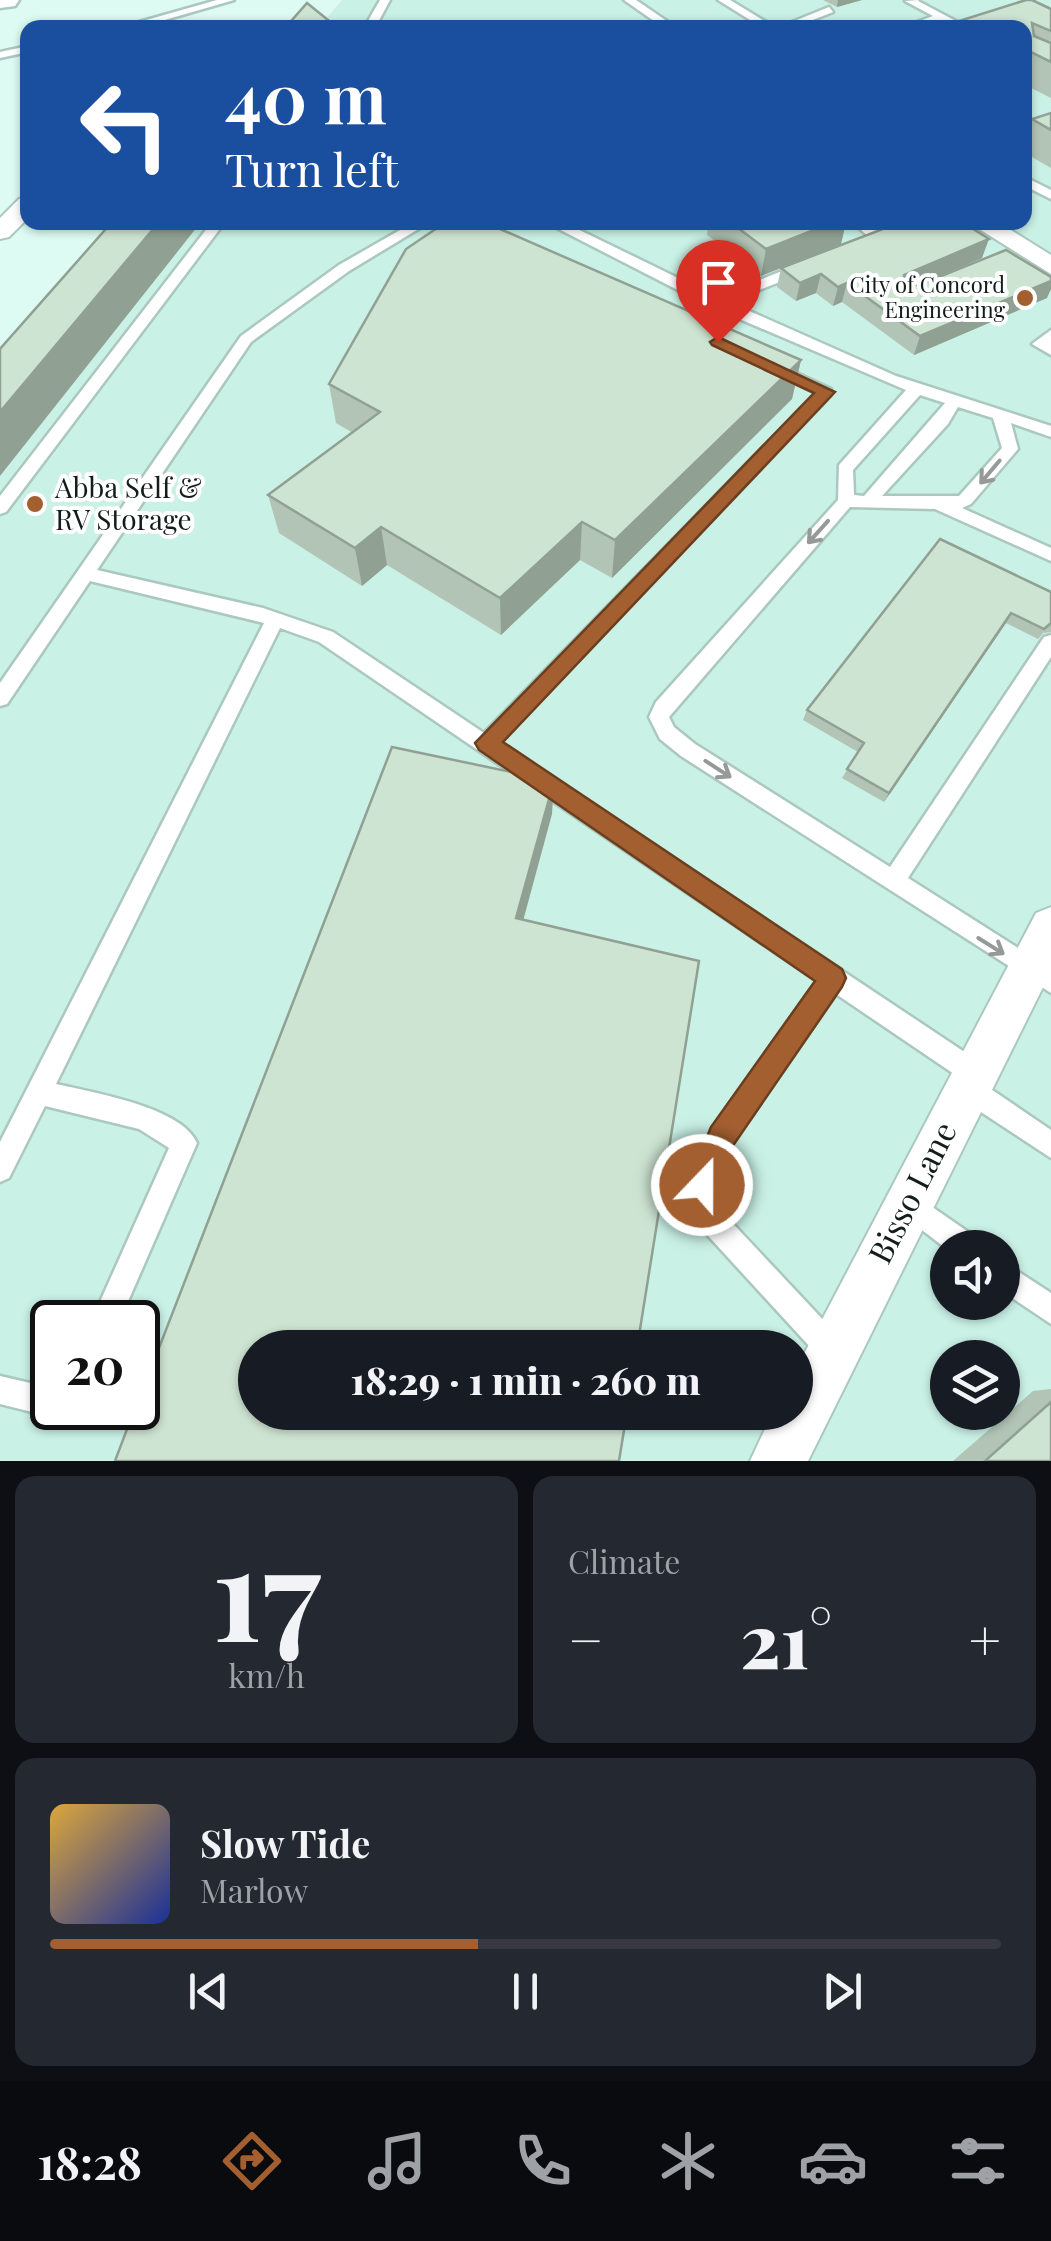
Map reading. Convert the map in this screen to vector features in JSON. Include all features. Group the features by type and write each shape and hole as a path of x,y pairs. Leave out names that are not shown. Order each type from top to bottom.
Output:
{"street":[{"path":"0,232 20,212"},
{"path":"992,230 1035,259"},
{"name":"Bisso Lane","path":"778,1461 971,1081 1043,959"}],"lane":[{"path":"158,20 228,0"},
{"path":"629,0 660,20"},
{"path":"723,0 757,20"},
{"path":"914,0 910,1 948,20"},
{"path":"807,20 828,10"},
{"path":"932,20 942,17"},
{"path":"0,508 213,230"},
{"path":"0,698 246,339 344,268 410,230"},
{"path":"568,230 672,278 714,303 917,388 1047,425"},
{"path":"841,253 878,238 868,230"},
{"path":"714,303 822,260"},
{"path":"1051,334 1040,344 1051,350"},
{"path":"487,743 826,392 754,358"},
{"path":"917,388 846,469 846,501 659,717 667,733 688,750 893,882 1043,959"},
{"path":"870,499 942,420 955,400"},
{"path":"846,501 936,504 965,500 1010,449 1000,414"},
{"path":"936,504 1051,555"},
{"path":"84,573 275,619 326,636 833,978 1051,1144"},
{"path":"0,1170 275,619"},
{"path":"893,882 1051,642"},
{"path":"832,1350 710,1218 702,1185 721,1137 833,978"},
{"path":"38,1092 144,1118 184,1144 115,1300"},
{"path":"908,1203 943,1230"},
{"path":"1020,1287 1051,1310"},
{"path":"0,1390 30,1397"}],"shaded area":[{"path":"342,0 1051,0 1051,1461 0,1461 0,405 148,230 1032,230 1032,20 325,20"}],"building":[{"path":"1032,0 1051,9 1051,31 1032,20 962,20"},
{"path":"307,3 328,20 292,20"},
{"path":"1032,23 1034,36 1051,43 1051,62 1032,52"},
{"path":"1051,113 1051,130 1032,119"},
{"path":"105,230 152,230 0,412 0,349"},
{"path":"434,230 502,230 801,360 615,540 582,522 500,598 381,527 355,548 268,495 380,412 329,384 406,249"},
{"path":"741,230 814,230 766,249"},
{"path":"880,230 975,230 989,239 904,275 904,282 919,285 1006,250 1051,277 1051,281 920,336 847,283 838,287 821,274 800,283 781,268"},
{"path":"940,539 1051,592 1051,623 1044,629 1011,613 889,793 847,769 864,743 807,710"},
{"path":"392,747 554,781 516,918 699,961 640,1330 238,1330 238,1430 624,1430 619,1461 115,1461 127,1430 160,1430 160,1345"},
{"path":"1051,1402 1051,1461 985,1461 1020,1430"}],"place":[{"name":"City of Concord Engineering","path":"1025,298"},
{"name":"Abba Self & RV Storage","path":"35,504"}],"route":[{"path":"702,1185 721,1137 833,978 487,743 826,392 718,342"}]}
